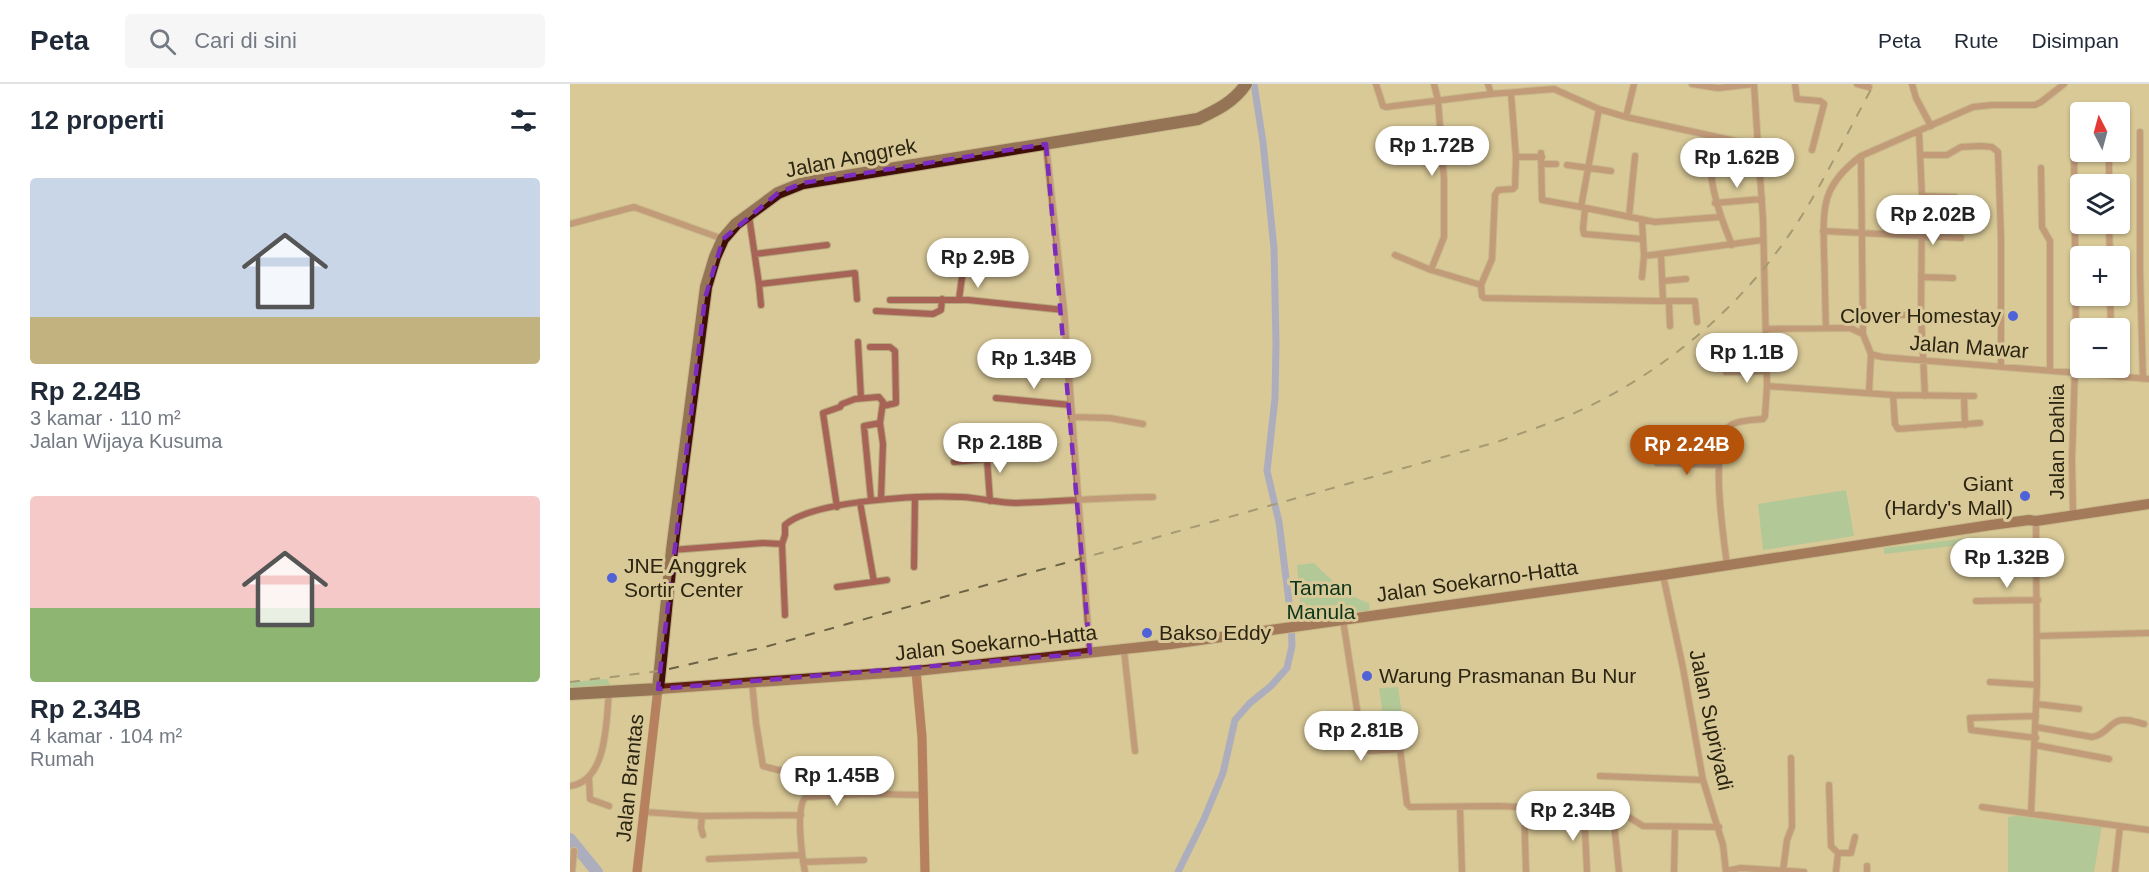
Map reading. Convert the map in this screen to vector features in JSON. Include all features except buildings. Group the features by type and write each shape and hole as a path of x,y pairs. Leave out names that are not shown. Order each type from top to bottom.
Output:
{"highway":[{"name":"Jalan Anggrek","path":"658,689 672,550 706,287 723,239 736,224 778,193 803,183 1198,119 1224,107 1246,84"},
{"name":"Jalan Soekarno-Hatta","path":"570,694 658,689"}],"main road":[{"path":"2034,519 2073,511 2149,502"},
{"path":"2034,519 2149,502"},
{"name":"Jalan Soekarno-Hatta","path":"658,689 916,671 1124,650 1672,573 2034,519"}],"street":[{"path":"1376,84 1383,106 1386,107 1554,87 1599,109 1626,117 1758,146"},
{"path":"1431,270 1444,237 1444,179 1438,100 1434,84"},
{"path":"1488,84 1491,94"},
{"path":"1626,117 1634,84"},
{"path":"1692,84 1718,88 1755,84 1762,199 1767,386 1765,416 1762,419 1737,422 1729,426 1723,438 1719,465 1719,492 1727,565"},
{"path":"1795,84 1797,99 1820,101 1824,104 1812,150"},
{"path":"1857,84 1869,87"},
{"path":"1912,84 1916,98 1931,126"},
{"path":"1826,328 1824,205 1840,173 1861,156 1973,107 2035,105 2064,84"},
{"path":"1511,93 1516,157 1514,188 1498,190 1495,195 1492,259 1481,285 1482,296 1484,298 1695,301 1697,322"},
{"path":"1599,109 1583,208 1584,234 1642,239"},
{"path":"1919,132 1922,196 1921,315 1925,396"},
{"path":"2140,132 2140,272 2146,379"},
{"path":"1708,136 1715,203 1732,245"},
{"path":"1046,144 1064,310 1090,652"},
{"path":"1921,155 1947,155 1961,147 1981,146 1994,148 1999,158 2001,366"},
{"path":"1629,218 1635,156"},
{"path":"1861,156 1863,334 1871,354 1869,392"},
{"path":"1516,157 1542,158 1556,164"},
{"path":"1542,158 1542,200 1642,221 1720,217"},
{"name":"Jalan Dahlia","path":"2074,162 2076,318"},
{"path":"1566,165 1611,171"},
{"path":"2041,168 2042,227 2050,241 2050,369"},
{"path":"1922,196 1955,197"},
{"path":"1715,203 1762,199"},
{"path":"570,224 634,207 723,239"},
{"path":"749,215 761,305"},
{"path":"1642,221 1644,256 1642,277"},
{"path":"1823,231 1961,238"},
{"path":"1644,256 1762,240"},
{"path":"755,254 826,245"},
{"path":"1661,254 1670,326"},
{"path":"1395,255 1431,270 1481,285"},
{"path":"959,300 963,270 978,271"},
{"path":"759,284 855,273 857,299"},
{"path":"1921,277 1953,278"},
{"path":"1663,281 1686,279"},
{"path":"890,300 942,299 1064,310"},
{"path":"876,311 933,314 941,310 942,299"},
{"path":"1886,314 1961,318"},
{"path":"1766,328 1850,328 1863,334"},
{"path":"858,342 861,398"},
{"path":"870,347 890,347 894,350 896,403 883,406"},
{"name":"Jalan Mawar","path":"1871,354 1923,361 2050,369 2070,372"},
{"path":"1701,357 1767,355"},
{"path":"1726,372 1767,371"},
{"name":"Jalan Mawar","path":"2130,377 2146,379"},
{"name":"Jalan Dahlia","path":"2073,378 2071,480 2073,511"},
{"path":"1767,386 1925,396 1974,396"},
{"path":"1893,394 1895,424 1898,429 1980,423"},
{"path":"1964,396 1965,425"},
{"path":"837,507 823,413 861,398 882,399 881,499"},
{"path":"996,398 1071,405"},
{"path":"1071,417 1110,418 1143,424"},
{"path":"871,500 864,426 880,423"},
{"path":"954,462 1021,454"},
{"path":"987,459 990,501"},
{"path":"1657,463 1719,465"},
{"path":"785,615 782,544 785,538 784,526 798,515 871,500 915,497 963,497 1020,502 1153,497"},
{"path":"914,567 915,497"},
{"path":"860,502 873,582"},
{"path":"2031,814 2036,736 2038,636 2034,519"},
{"path":"672,550 763,543 782,544"},
{"name":"Jalan Supriyadi","path":"1672,573 1683,668 1703,780 1719,827 1726,871"},
{"path":"837,587 887,580"},
{"path":"1976,602 2038,600"},
{"path":"1343,620 1363,748 1370,751 1400,749 1407,804 1410,807 1524,807 1584,810 1627,816 1643,826 1719,827"},
{"path":"2038,636 2149,633"},
{"path":"1124,650 1135,751"},
{"path":"916,671 924,795 925,872"},
{"path":"752,681 763,766 802,772"},
{"path":"1990,681 2037,685"},
{"name":"Jalan Brantas","path":"637,872 658,689"},
{"path":"570,786 589,777 598,763 602,751 609,692"},
{"path":"2037,705 2079,709"},
{"path":"2036,716 1970,718 1971,730 2036,736 2092,737 2102,735 2122,720 2144,724"},
{"path":"2036,736 2109,759"},
{"path":"1783,871 1784,850 1792,827 1791,758"},
{"path":"1600,776 1703,780"},
{"path":"589,777 590,799 609,806"},
{"path":"1829,785 1831,846 1838,854 1836,872"},
{"path":"805,872 802,858 803,799 810,796 924,795"},
{"path":"1460,807 1462,872"},
{"path":"1524,807 1526,872"},
{"path":"1982,807 2149,830"},
{"path":"1584,810 1587,872"},
{"path":"645,812 702,816 801,815"},
{"path":"1614,813 1619,872"},
{"path":"702,816 703,835"},
{"path":"2115,872 2120,826"},
{"path":"1674,872 1675,828"},
{"path":"1838,854 1851,853 1855,837"},
{"path":"572,872 574,851"},
{"path":"709,859 864,860"},
{"path":"1726,871 1741,868 1804,872"}],"highlighted area":[{"path":"1046,144 1090,653 658,689 705,298 723,239 778,193 803,183"}],"green space":[{"path":"1846,490 1854,536 1763,550 1758,504"},
{"path":"1977,537 1981,542 1978,551 1953,546 1884,554 1884,548"},
{"name":"Taman Manula","path":"1314,563 1346,591 1369,603 1370,616 1302,624 1297,565"},
{"path":"607,679 614,691 570,694 570,682"},
{"path":"1398,687 1403,721 1384,723 1379,688"},
{"path":"2031,814 2102,825 2094,872 2008,872 2008,817"}],"waterway":[{"path":"1178,872 1223,773 1235,720 1287,668 1292,646 1291,618 1279,522 1267,471 1275,398 1274,248 1263,142 1254,84"},
{"path":"570,839 597,872"}],"railway":[{"path":"570,682 660,671 765,647 1497,442 1570,415 1641,377 1675,354 1735,300 1787,238 1809,204 1874,84"}],"place":[{"name":"Clover Homestay","path":"2013,316"},
{"name":"Giant (Hardy's Mall)","path":"2025,496"},
{"name":"JNE Anggrek Sortir Center","path":"612,578"},
{"name":"Bakso Eddy","path":"1147,633"},
{"name":"Warung Prasmanan Bu Nur","path":"1367,676"}]}
